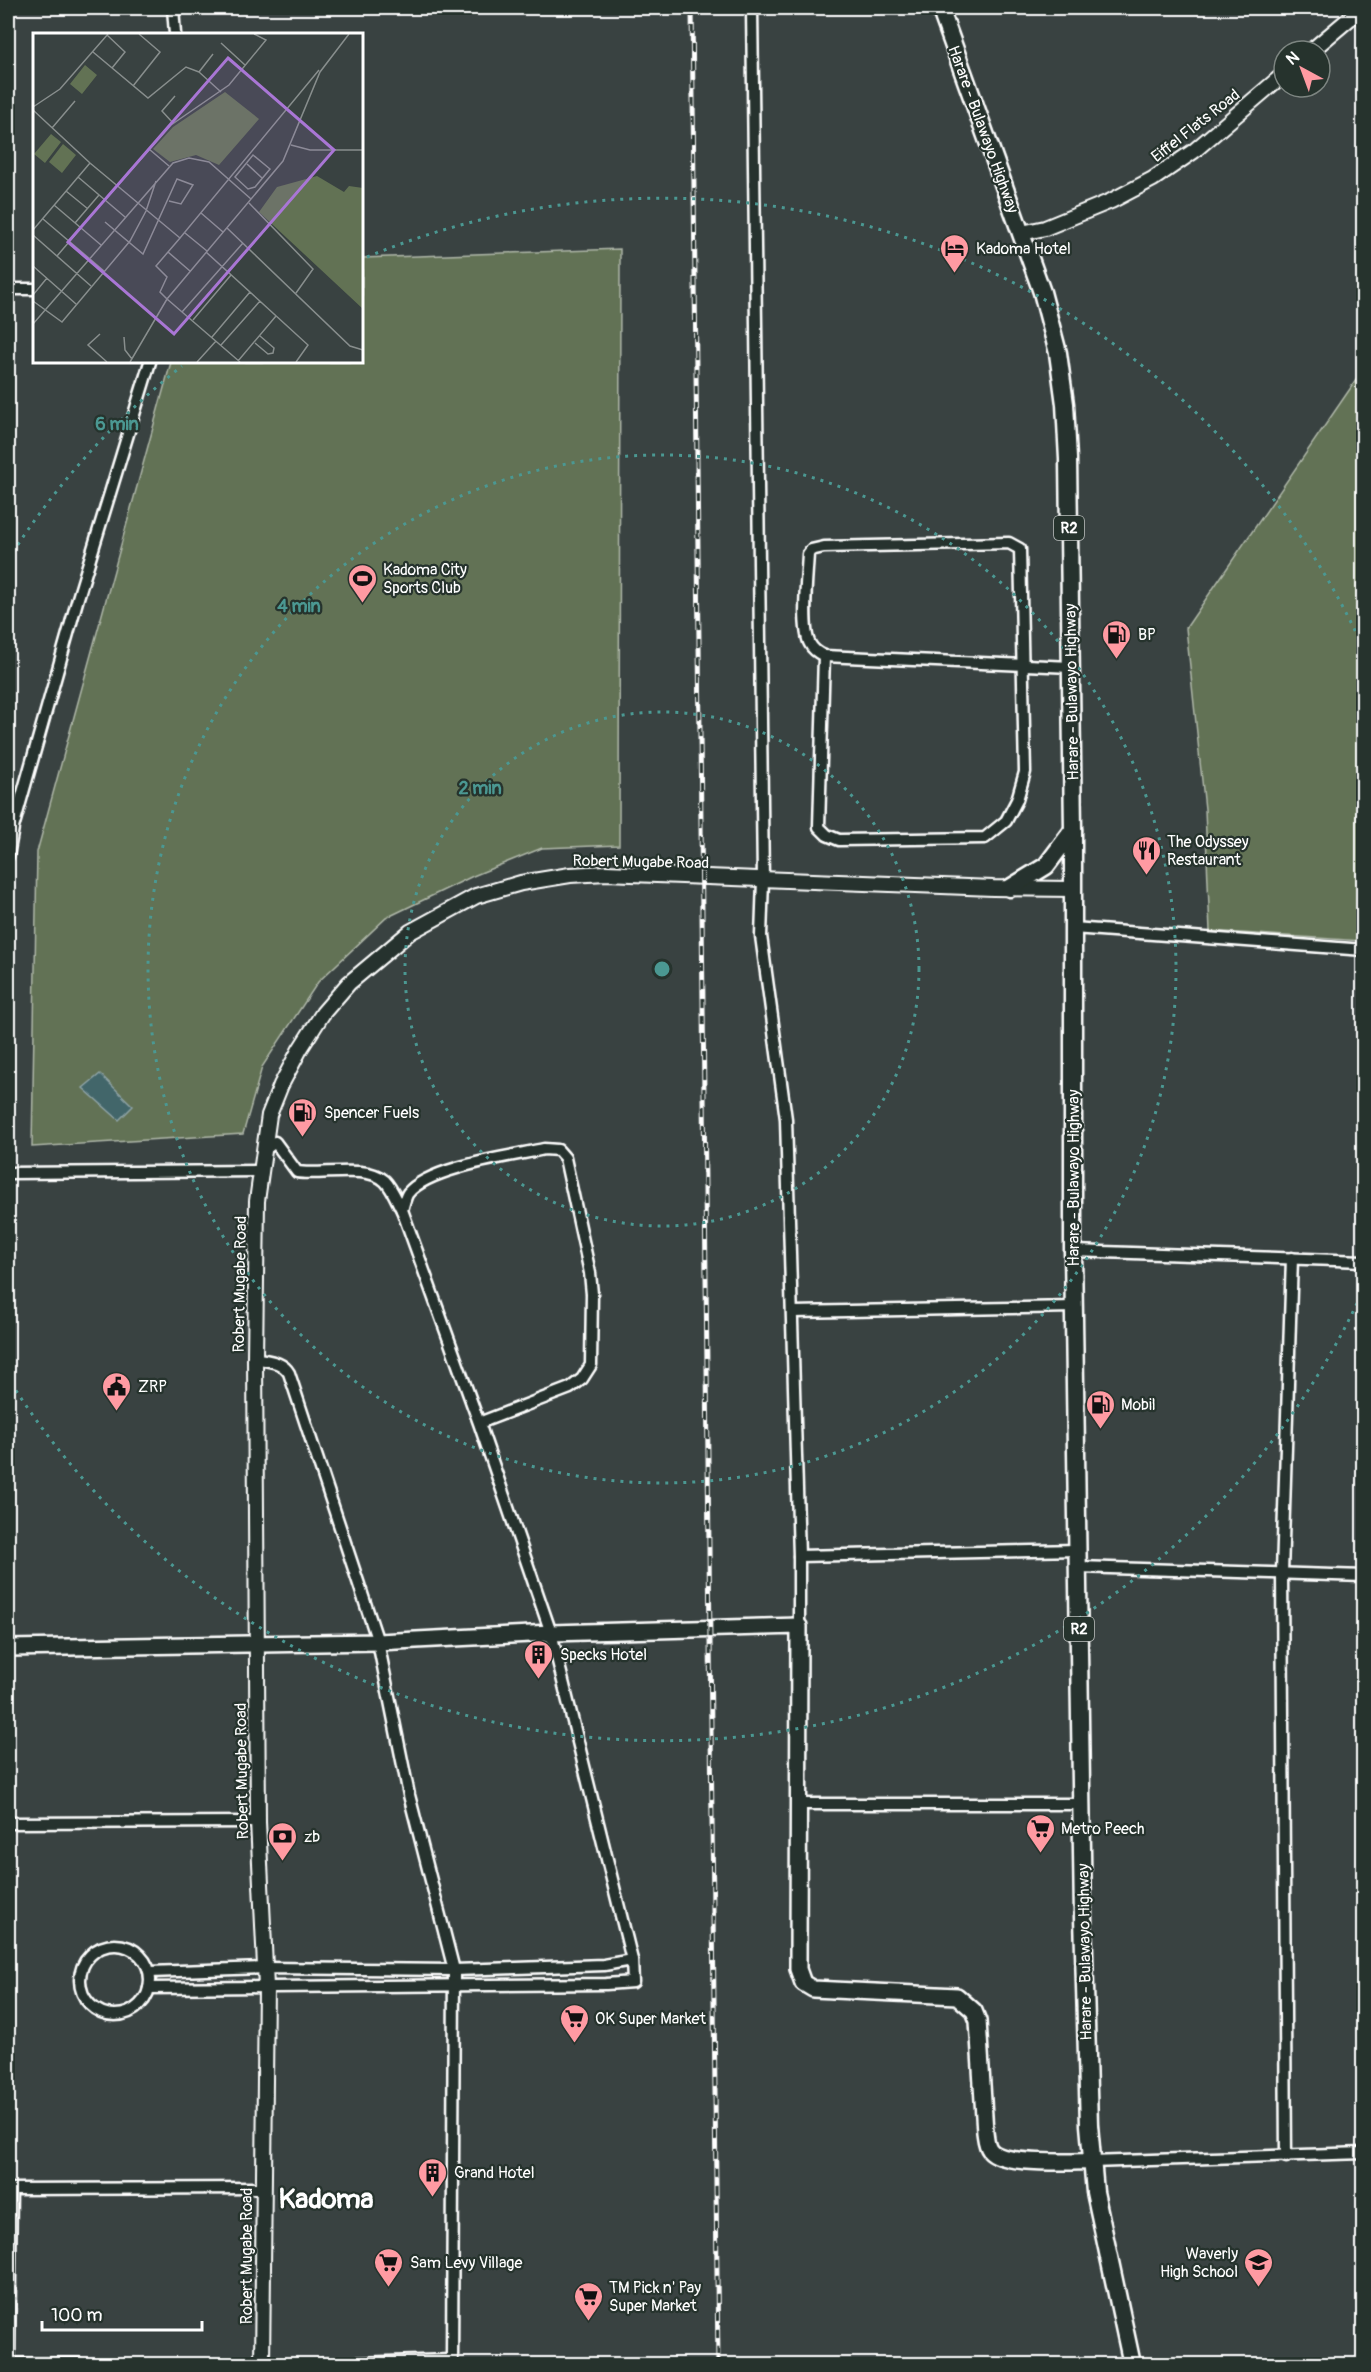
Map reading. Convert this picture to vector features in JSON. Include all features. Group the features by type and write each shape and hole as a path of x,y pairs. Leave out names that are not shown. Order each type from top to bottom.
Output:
{"highway":[{"name":"Harare - Bulawayo Highway","path":"940,8 1042,292 1058,353 1065,405 1068,459 1073,830 1073,1251 1077,1558 1084,1952 1091,2162 1132,2364"},
{"path":"1010,888 1046,866 1073,830"}],"main road":[{"path":"8,1648 378,1642 551,1632 800,1626 798,1969 803,1983 813,1989 957,1996 974,2011 978,2021 985,2132 991,2151 1012,2160 1091,2162"}],"street":[{"path":"173,8 175,33"},
{"path":"752,8 763,880 761,936 786,1119 800,1556 800,1626"},
{"path":"1325,39 1362,8"},
{"name":"Eiffel Flats Road","path":"1022,233 1046,228 1111,201 1153,179 1194,151 1272,84"},
{"path":"8,289 33,289"},
{"path":"8,855 10,828 150,363"},
{"path":"824,656 819,827 827,836 839,840 985,838 1006,821 1017,800 1025,772 1024,666 1020,549 1009,543 824,547 811,550 808,554 807,574 807,639 810,646 824,656 1024,666 1071,667"},
{"name":"Robert Mugabe Road","path":"262,2364 266,1968 258,1822 255,1644 257,1201 269,1115 281,1085 300,1049 323,1013 350,983 410,932 476,896 510,886 570,875 606,873 1073,889"},
{"path":"1073,928 1364,950"},
{"path":"149,1988 633,1982 632,1960 551,1632 402,1210 387,1183 378,1175 357,1172 308,1174 297,1172 275,1142 263,1151"},
{"path":"402,1210 407,1194 419,1183 443,1172 544,1149 558,1150 565,1158 590,1273 591,1365 582,1379 570,1388 479,1423"},
{"path":"8,1173 260,1171"},
{"path":"1073,1251 1364,1261"},
{"path":"1286,2157 1282,1573 1292,1258"},
{"path":"793,1312 1074,1307"},
{"path":"255,1359 280,1364 289,1373 378,1642 406,1785 454,1970 452,2362 323,2364"},
{"path":"800,1556 1077,1558 1282,1573 1364,1575"},
{"path":"800,1804 1082,1804"},
{"path":"8,1823 258,1822"},
{"path":"108,1945 122,1945 135,1950 144,1960 150,1972 149,1988 144,2001 134,2010 121,2015 107,2015 95,2009 85,1999 80,1986 80,1973 86,1960 95,1951 108,1945"},
{"path":"150,1972 266,1968 454,1970 604,1965 632,1960"},
{"path":"1091,2162 1364,2153"},
{"path":"80,2364 9,2364 9,2188 263,2188"}],"green space":[{"name":"Kadoma City Sports Club","path":"620,249 619,845 542,848 473,876 386,918 318,982 262,1067 243,1134 32,1147 37,852 171,363 363,363 363,258"},
{"path":"1363,370 1363,941 1210,931 1205,809 1186,628"}],"water":[{"path":"100,1074 133,1106 119,1120 83,1088"}],"railway":[{"path":"692,8 718,2364"}],"place":[{"name":"Kadoma Hotel","path":"955,274"},
{"name":"Kadoma City Sports Club","path":"362,604"},
{"name":"BP","path":"1117,660"},
{"name":"The Odyssey Restaurant","path":"1146,876"},
{"name":"Spencer Fuels","path":"303,1138"},
{"name":"ZRP","path":"117,1412"},
{"name":"Mobil","path":"1100,1430"},
{"name":"Specks Hotel","path":"539,1680"},
{"name":"Metro Peech","path":"1040,1854"},
{"name":"zb","path":"283,1862"},
{"name":"OK Super Market","path":"574,2044"},
{"name":"Grand Hotel","path":"433,2198"},
{"name":"Sam Levy Village","path":"389,2288"},
{"name":"Waverly High School","path":"1259,2288"},
{"name":"TM Pick n' Pay Super Market","path":"588,2322"}],"district":[{"name":"Kadoma","path":"326,2198"}]}
